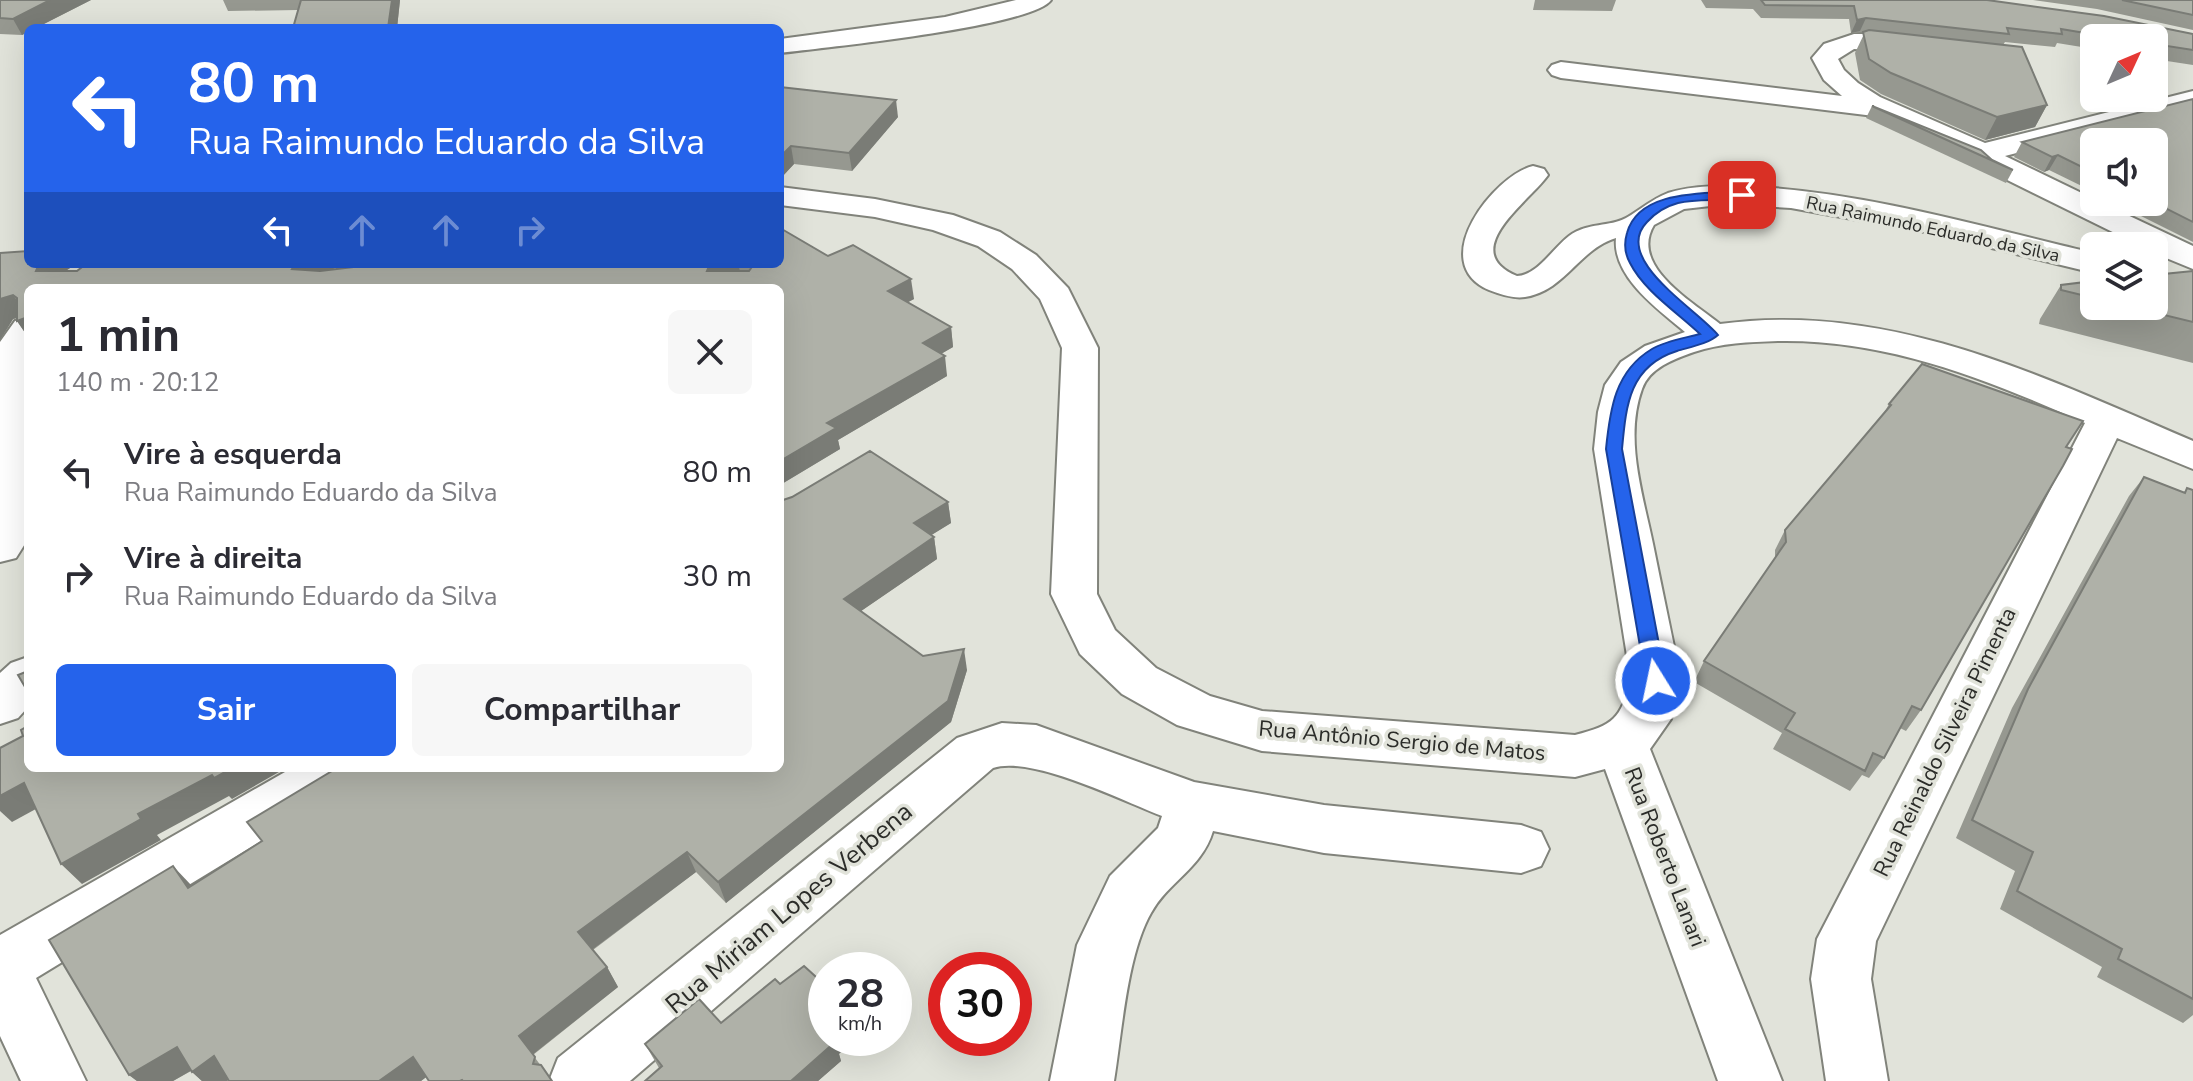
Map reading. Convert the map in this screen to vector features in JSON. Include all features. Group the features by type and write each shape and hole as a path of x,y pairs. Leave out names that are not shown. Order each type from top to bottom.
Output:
{"street":[{"path":"784,45 962,20 1039,0"},
{"path":"1945,49 1860,41 1830,50 1825,58 1828,69 1836,79 1885,110 1986,154 1997,164 2192,258"},
{"path":"1561,70 1885,110"},
{"path":"1986,154 2001,146 2192,99"},
{"path":"1533,175 1512,190 1486,226 1479,246 1484,272 1495,280 1524,287 1534,283 1585,239 1605,230 1636,226 1631,243 1636,262 1655,284 1711,335"},
{"name":"Rua Raimundo Eduardo da Silva","path":"1636,226 1649,212 1675,200 1742,195 1864,211 2080,260"},
{"name":"Rua Antônio Sergio de Matos","path":"784,197 875,208 942,222 989,239 1024,262 1056,295 1080,348 1074,594 1097,641 1139,681 1195,711 1262,731 1575,756 1622,744"},
{"path":"2168,263 2192,258"},
{"name":"Rua Roberto Lanari","path":"1750,1081 1622,744 1646,719 1656,681 1614,449 1617,414 1628,378 1658,352 1711,335 1790,328 1865,335 1930,349 2007,377 2193,456"},
{"path":"0,547 9,534 6,379 24,334"},
{"name":"Rua Reinaldo Silveira Pimenta","path":"1852,1080 1841,979 1847,939 2106,420"},
{"path":"0,704 24,680"},
{"name":"Rua Miriam Lopes Verbena","path":"581,1081 975,753 1002,744 1036,746 1193,804"},
{"path":"54,1081 0,968 330,772"},
{"path":"1082,1081 1107,945 1130,894 1182,841 1193,804 1324,829 1521,849"}],"building":[{"path":"0,0 50,0 13,19 0,18"},
{"path":"301,0 392,0 389,24 294,24"},
{"path":"1761,0 1987,0 2144,24 2080,24 2080,32 2061,29 2062,34 2007,28 2009,34 1866,18 1857,20 1854,6 1765,5"},
{"path":"2122,0 2193,0 2193,15"},
{"path":"2168,29 2193,34 2193,50 2168,46"},
{"path":"1869,30 2022,47 2047,105 1997,117 1891,73 1869,59 1863,32"},
{"path":"784,87 896,100 849,153 791,146 784,153"},
{"path":"2193,99 2193,222 2168,210 2168,128 2080,128 2080,166 2022,142 2141,112 2168,112 2168,105"},
{"path":"1872,106 1981,150 1992,160 2013,170"},
{"path":"784,230 828,256 853,245 911,279 888,291 951,327 923,343 945,356 827,423 836,428 784,459 784,284 24,284 24,318 17,321 17,298 13,295 0,299 0,253 24,251 24,268 37,268 36,271 77,271 81,268 293,268 320,271 345,268 708,268 707,271 749,271 751,268 784,268"},
{"path":"2193,271 2193,322 2168,316 2168,274"},
{"path":"2080,283 2080,295 2061,290 2061,285"},
{"path":"1922,364 2083,421 2066,447 2072,449 2063,466 1921,710 1912,706 1884,758 1873,753 1865,771 1785,729 1795,713 1704,661 1786,542 1785,530"},
{"path":"870,451 948,502 914,523 934,537 844,599 923,656 964,649 948,701 718,882 687,852 578,932 607,967 519,1036 535,1057 533,1064 541,1065 552,1081 429,1081 413,1057 379,1081 229,1081 214,1056 192,1072 177,1047 129,1075 49,940 173,866 188,888 262,841 247,822 330,772 784,772 784,500"},
{"path":"2144,477 2185,493 2187,488 2193,490 2193,999 2118,959 2122,949 2017,891 2033,852 1972,820 2028,689"},
{"path":"24,728 24,772 225,772 214,778 212,775 138,814 141,819 61,864 24,783 0,796 0,748 23,736 21,730"},
{"path":"804,966 808,970 808,1056 819,1056 791,1081 645,1081 662,1066 645,1044 699,999 721,1023 775,979 780,984"}],"route":[{"path":"1656,681 1614,449 1617,414 1628,378 1658,352 1711,335 1655,284 1636,262 1631,243 1636,226 1649,212 1675,200 1708,195 1742,195"}]}
